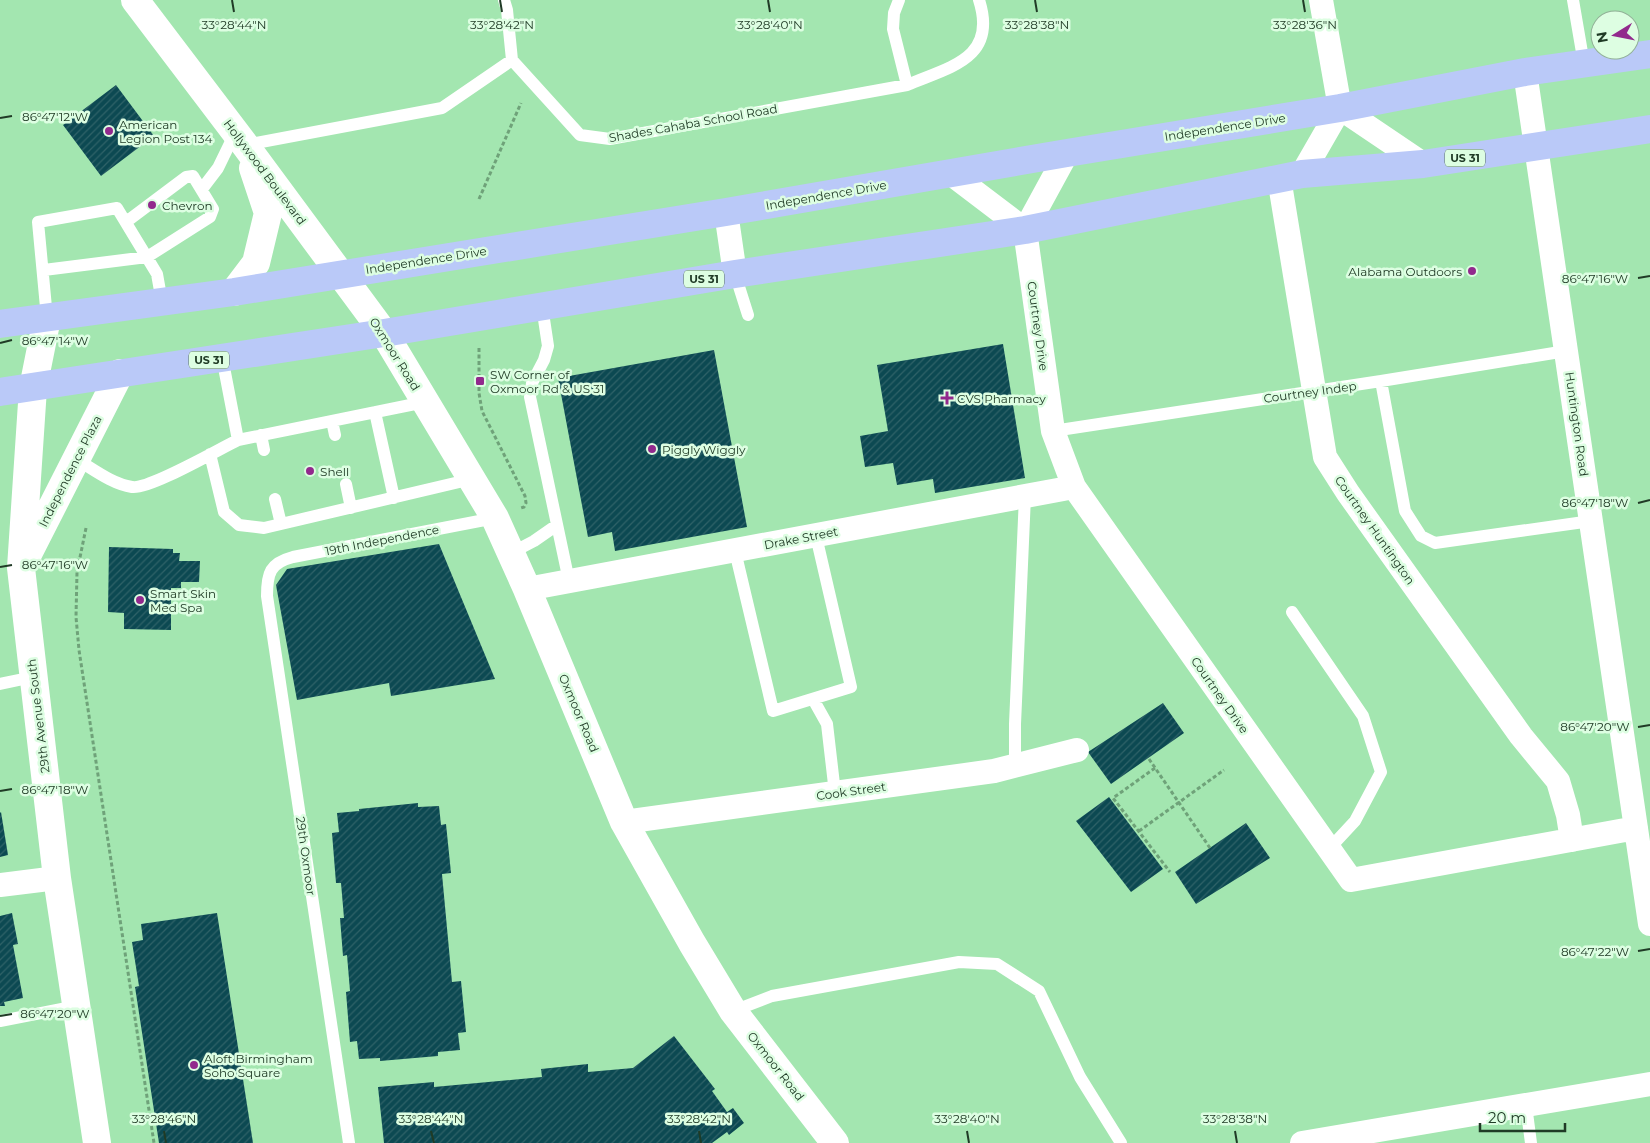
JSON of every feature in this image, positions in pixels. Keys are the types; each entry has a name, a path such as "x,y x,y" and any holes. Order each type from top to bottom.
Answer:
{"main road":[{"name":"Hollywood Boulevard","path":"135,0 340,273"},
{"name":"Independence Drive","path":"0,324 234,292 340,273 726,212 1340,108 1525,72 1650,54"},
{"name":"US 31","path":"0,392 384,333 735,274 1025,230 1290,176 1423,164 1650,129"},
{"path":"234,292 256,263 268,213 240,139"},
{"name":"Oxmoor Road","path":"340,273 384,333 472,479 507,514 511,553 624,822 692,943 733,1011 835,1143"},
{"name":"29th Avenue South","path":"47,318 34,388 21,568 57,878 97,1143"},
{"name":"Independence Plaza","path":"21,568 120,373"}],"street":[{"path":"1321,0 1340,108 1423,164"},
{"name":"Huntington Road","path":"1525,72 1650,924"},
{"path":"1290,176 1340,108"},
{"path":"950,174 1025,230 1067,153"},
{"name":"Courtney Huntington","path":"1290,176 1315,391 1325,457 1348,493 1521,736 1558,782 1568,815 1572,840"},
{"path":"726,212 735,274"},
{"name":"Courtney Drive","path":"1025,230 1054,431 1074,487 1351,880 1636,828"},
{"name":"Drake Street","path":"527,589 1074,487"},
{"name":"Cook Street","path":"624,822 994,771 1077,750"},
{"path":"0,885 57,878"},
{"path":"1302,1143 1650,1084"}],"lane":[{"path":"202,189 240,139 442,108 512,60 507,10 504,0"},
{"path":"899,0 894,13 894,29 907,85"},
{"name":"Shades Cahaba School Road","path":"512,60 580,135 610,139 907,85 963,61 974,52 981,40 984,26 979,0"},
{"path":"1573,0 1584,64"},
{"path":"44,270 147,256 210,217 214,209 193,176 186,177 126,222"},
{"path":"47,318 38,222 117,208 157,274 162,302"},
{"path":"735,274 748,315"},
{"path":"542,306 548,346 544,360 532,383 530,397 569,581"},
{"name":"Courtney Indep","path":"1054,431 1566,351"},
{"path":"222,358 238,440"},
{"path":"1381,381 1405,511 1421,536 1435,543 1591,521"},
{"path":"76,459 118,484 134,488 155,482 238,440 425,402"},
{"path":"375,412 394,498"},
{"path":"332,421 335,435"},
{"path":"261,435 264,450"},
{"path":"210,454 224,512 239,525 264,528 472,479"},
{"path":"346,484 350,508"},
{"path":"1015,766 1024,496"},
{"path":"275,499 281,524"},
{"name":"19th Independence","path":"272,568 281,560 293,557 507,514"},
{"path":"511,553 534,541 556,526"},
{"path":"735,551 773,711 851,687 816,536"},
{"name":"29th Oxmoor","path":"272,568 267,581 267,596 349,1143"},
{"path":"1292,612 1363,716 1381,772 1355,821 1329,849"},
{"path":"0,684 33,677"},
{"path":"813,699 827,724 835,793"},
{"path":"733,1011 772,996 959,962 997,964 1039,991 1080,1076 1121,1143"},
{"path":"0,1020 76,1006"},
{"path":"1526,1105 1532,1143"}],"path":[{"path":"479,199 521,103"},
{"path":"479,348 479,393 482,411 525,496 526,503 524,506 507,514"},
{"path":"86,528 76,572 76,617 79,650 154,1143"},
{"path":"1149,759 1210,848"},
{"path":"1155,768 1113,798 1170,872"},
{"path":"1138,831 1224,770"}],"building":[{"name":"American Legion Post 134","path":"116,85 154,136 101,176 63,125"},
{"name":"CVS Pharmacy","path":"1003,344 1025,478 935,493 933,479 897,485 893,463 865,467 860,436 888,431 877,365"},
{"name":"Piggly Wiggly","path":"714,350 747,527 615,551 612,532 588,537 558,378"},
{"path":"439,544 495,679 391,696 389,683 297,700 276,585 287,569"},
{"name":"Smart Skin Med Spa","path":"109,547 173,549 173,553 180,553 179,561 200,561 199,582 181,582 181,588 171,588 171,630 124,629 124,613 108,612"},
{"path":"1163,703 1184,733 1111,784 1088,752"},
{"path":"1109,797 1163,869 1131,892 1076,821"},
{"path":"418,803 418,807 439,806 441,825 446,824 451,873 442,874 452,982 461,981 466,1032 458,1033 460,1050 438,1052 438,1056 380,1061 380,1058 359,1059 357,1041 350,1042 346,992 350,991 347,955 343,956 340,918 344,918 341,883 336,883 332,833 339,832 337,813"},
{"path":"0,813 8,855 0,857"},
{"path":"1246,823 1270,858 1196,904 1175,872"},
{"path":"12,913 18,944 13,945 23,998 4,1002 5,1006 0,1006 0,916"},
{"name":"Aloft Birmingham Soho Square","path":"217,913 253,1143 159,1143 135,987 139,986 132,942 143,940 141,924"},
{"path":"674,1036 715,1089 712,1091 727,1112 733,1108 744,1123 729,1135 727,1132 712,1143 384,1143 378,1087 434,1082 434,1087 542,1077 541,1069 588,1064 588,1072 633,1068"}],"place":[{"name":"American Legion Post 134","path":"109,131"},
{"name":"Chevron","path":"152,205"},
{"name":"Alabama Outdoors","path":"1472,271"},
{"name":"SW Corner of Oxmoor Rd & US 31","path":"480,381"},
{"name":"CVS Pharmacy","path":"947,398"},
{"name":"Piggly Wiggly","path":"652,449"},
{"name":"Shell","path":"310,471"},
{"name":"Smart Skin Med Spa","path":"140,600"},
{"name":"Aloft Birmingham Soho Square","path":"194,1065"}]}
